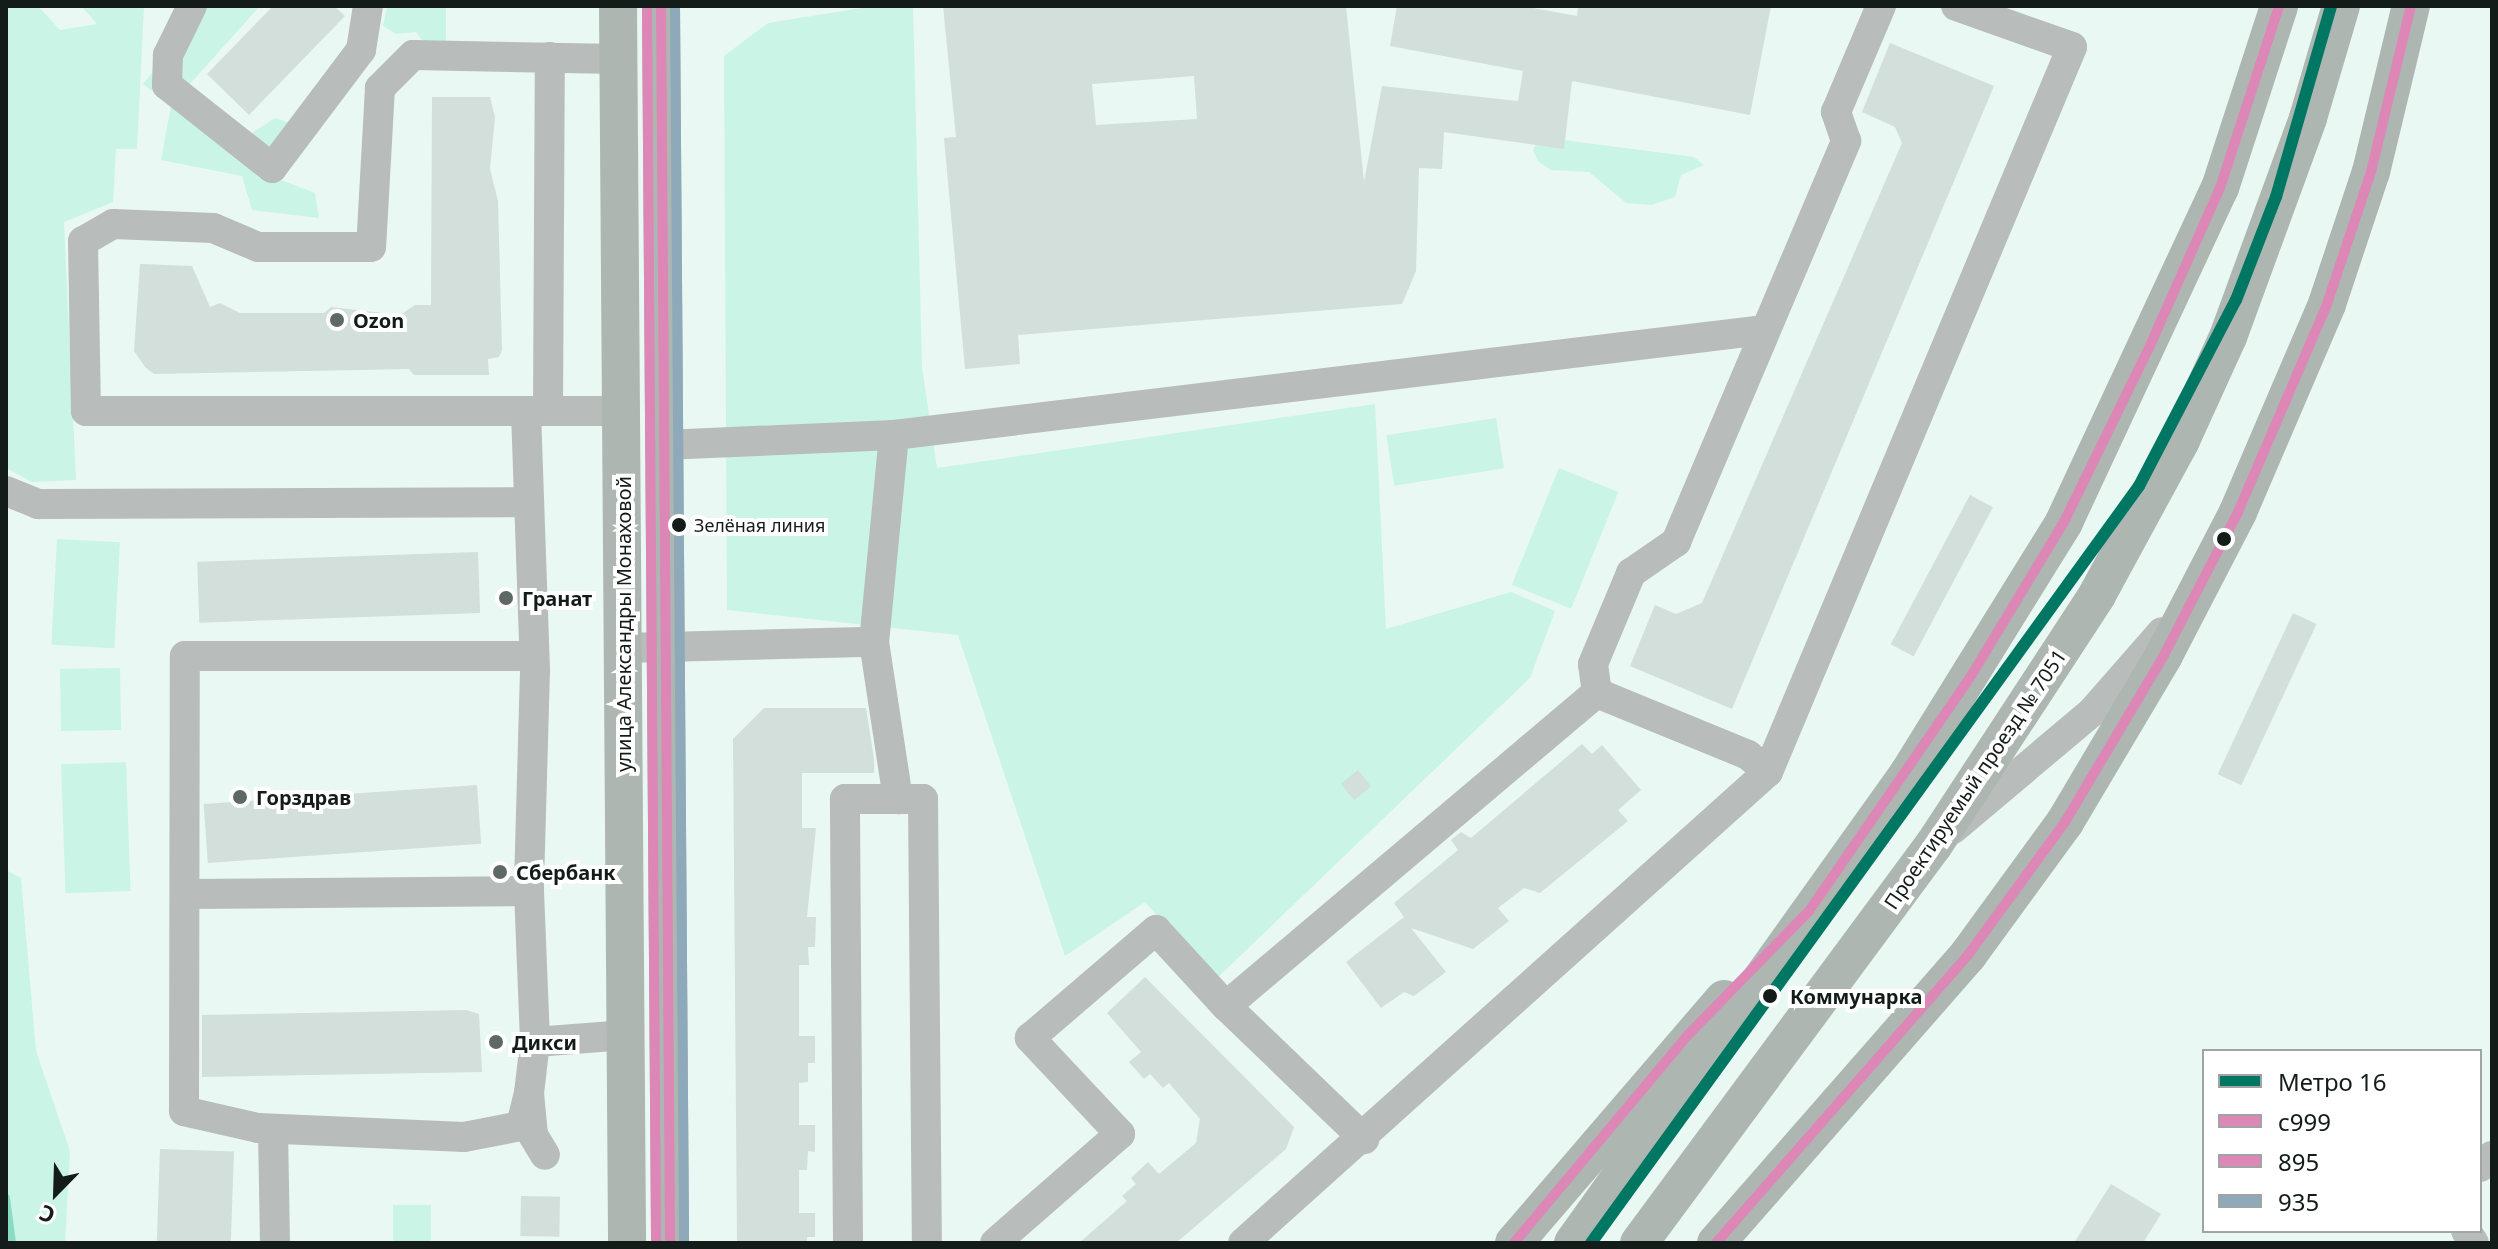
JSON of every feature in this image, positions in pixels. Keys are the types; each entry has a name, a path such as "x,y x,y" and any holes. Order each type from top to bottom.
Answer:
{"main road":[{"name":"улица Александры Монаховой","path":"618,6 627,1243"},
{"name":"улица Александры Монаховой","path":"661,6 670,1243"},
{"path":"1573,1243 1908,774 2071,508 2220,188 2279,6"},
{"name":"Проектируемый проезд № 7051","path":"1639,1243 1933,846 2042,684 2181,440 2267,234 2341,6"},
{"path":"1716,1243 1907,1027 2019,886 2118,735 2207,575 2327,304 2371,172 2411,6"},
{"path":"1514,1243 1687,1036 1809,911"}],"street":[{"path":"192,6 168,55 167,85 272,168 361,50 368,6"},
{"path":"1597,693 1593,664 1631,573 1676,542 1763,330 1846,141 1836,112 1881,6"},
{"path":"1243,1243 1364,1139 1768,772 2072,47 1956,6"},
{"path":"618,59 413,55 380,88 371,247 258,247 213,228 113,224 83,241 86,411 621,411"},
{"path":"532,656 185,656 184,1111 273,1129 464,1137 509,1133 526,1118 535,1042 529,891 532,656 528,502 537,412 550,57"},
{"path":"664,445 894,435 1763,330"},
{"path":"894,435 874,642 898,799"},
{"path":"6,491 38,504 528,502"},
{"path":"1933,846 2092,712 2207,575"},
{"path":"623,648 874,642"},
{"path":"1597,693 1748,755 1768,772"},
{"path":"1226,1006 1597,693"},
{"path":"848,1243 845,799 923,799 927,1243"},
{"path":"185,894 529,891"},
{"path":"995,1243 1120,1134 1030,1038 1156,930 1226,1006 1364,1139"},
{"path":"535,1042 626,1035"},
{"path":"529,1093 533,1135 545,1155"},
{"path":"273,1129 275,1243"}],"green space":[{"path":"6,6 38,6 60,30 97,24 81,6 144,6 137,149 116,149 113,202 64,222 76,480 32,482 6,468"},
{"path":"206,6 260,6 188,86 239,141 275,118 293,124 273,177 315,193 319,218 252,210 242,176 161,160 171,106 143,84"},
{"path":"387,6 446,6 446,42 424,43 416,32 396,34 383,26"},
{"path":"874,6 913,6 922,367 937,468 1375,404 1386,629 1511,592 1555,611 1530,678 1214,981 1145,902 1065,956 958,635 727,610 724,56 768,23"},
{"path":"1540,137 1694,157 1704,165 1681,175 1675,197 1651,205 1626,203 1589,172 1551,170 1538,161 1533,150"},
{"path":"1496,418 1504,468 1394,486 1386,435"},
{"path":"1559,468 1618,492 1571,609 1512,585"},
{"path":"57,539 120,542 114,648 51,645"},
{"path":"120,668 121,730 61,731 60,669"},
{"path":"126,762 131,891 66,893 61,764"},
{"path":"6,870 21,878 36,1051 70,1151 65,1243 6,1243"},
{"path":"393,1205 431,1205 431,1243 393,1243"}],"building":[{"path":"273,6 334,6 345,16 249,115 207,74"},
{"path":"943,6 1346,6 1364,182 1382,86 1518,101 1523,71 1390,46 1397,6 1522,6 1577,16 1578,6 1771,6 1750,115 1572,81 1564,149 1444,132 1442,169 1419,168 1416,271 1402,304 1018,335 1020,364 965,369 944,138 956,137","holes":["1194,76 1197,119 1096,125 1092,84"]},
{"path":"1890,43 1994,86 1732,709 1630,666 1655,605 1676,614 1702,603 1902,143 1895,127 1862,112"},
{"path":"432,97 490,97 495,117 490,169 498,201 502,350 499,357 488,359 489,375 414,375 409,369 154,374 145,367 134,351 140,264 192,266 210,307 220,303 240,313 324,313 331,307 400,315 415,305 431,305"},
{"path":"1970,495 1993,507 1914,656 1891,644"},
{"path":"478,552 480,613 199,623 197,562"},
{"path":"2293,613 2317,624 2241,785 2218,774"},
{"path":"764,708 866,708 874,759 874,773 802,773 802,828 816,828 807,917 816,917 815,947 808,947 809,965 799,965 799,1036 815,1036 815,1063 808,1063 808,1082 799,1083 799,1125 815,1125 815,1152 808,1151 807,1170 799,1170 799,1213 815,1213 815,1237 807,1237 807,1243 737,1243 733,739"},
{"path":"1582,744 1592,754 1602,745 1641,790 1618,810 1628,821 1540,893 1524,888 1498,908 1509,921 1473,949 1411,928 1446,972 1414,996 1404,992 1381,1008 1346,962 1404,917 1394,903 1458,850 1451,840 1461,832 1471,838"},
{"path":"1358,770 1371,786 1354,800 1341,784"},
{"path":"477,785 481,844 208,863 204,804"},
{"path":"1145,977 1294,1127 1286,1149 1176,1243 1079,1243 1127,1201 1122,1196 1136,1184 1131,1178 1148,1162 1159,1174 1196,1143 1200,1119 1169,1083 1163,1088 1150,1074 1144,1079 1129,1062 1141,1052 1107,1013"},
{"path":"466,1010 479,1014 482,1072 202,1077 202,1015"},
{"path":"160,1149 234,1152 231,1243 157,1243"},
{"path":"2111,1184 2161,1214 2143,1243 2074,1243"},
{"path":"521,1196 560,1197 559,1237 520,1236"}],"waterway":[{"path":"6,1198 12,1243"}],"metro line":[{"name":"16","path":"1591,1243 2139,486 2236,300 2276,197 2331,6"}],"transit line":[{"name":"895","path":"647,6 656,1243"},
{"name":"с999","path":"661,6 670,1243"},
{"name":"935","path":"675,6 684,1243"},
{"name":"с999","path":"1514,1243 1687,1036 1809,911 1971,676 2064,522 2149,348 2220,188 2279,6"},
{"name":"с999","path":"1716,1243 1968,955 2065,822 2164,655 2238,512 2327,304 2371,172 2411,6"}],"place":[{"name":"Ozon","path":"337,320"},
{"name":"Зелёная линия","path":"679,525"},
{"name":"Гранат","path":"506,598"},
{"name":"Горздрав","path":"240,797"},
{"name":"Сбербанк","path":"500,872"},
{"name":"Коммунарка","path":"1770,996"},
{"name":"Дикси","path":"496,1042"}]}
